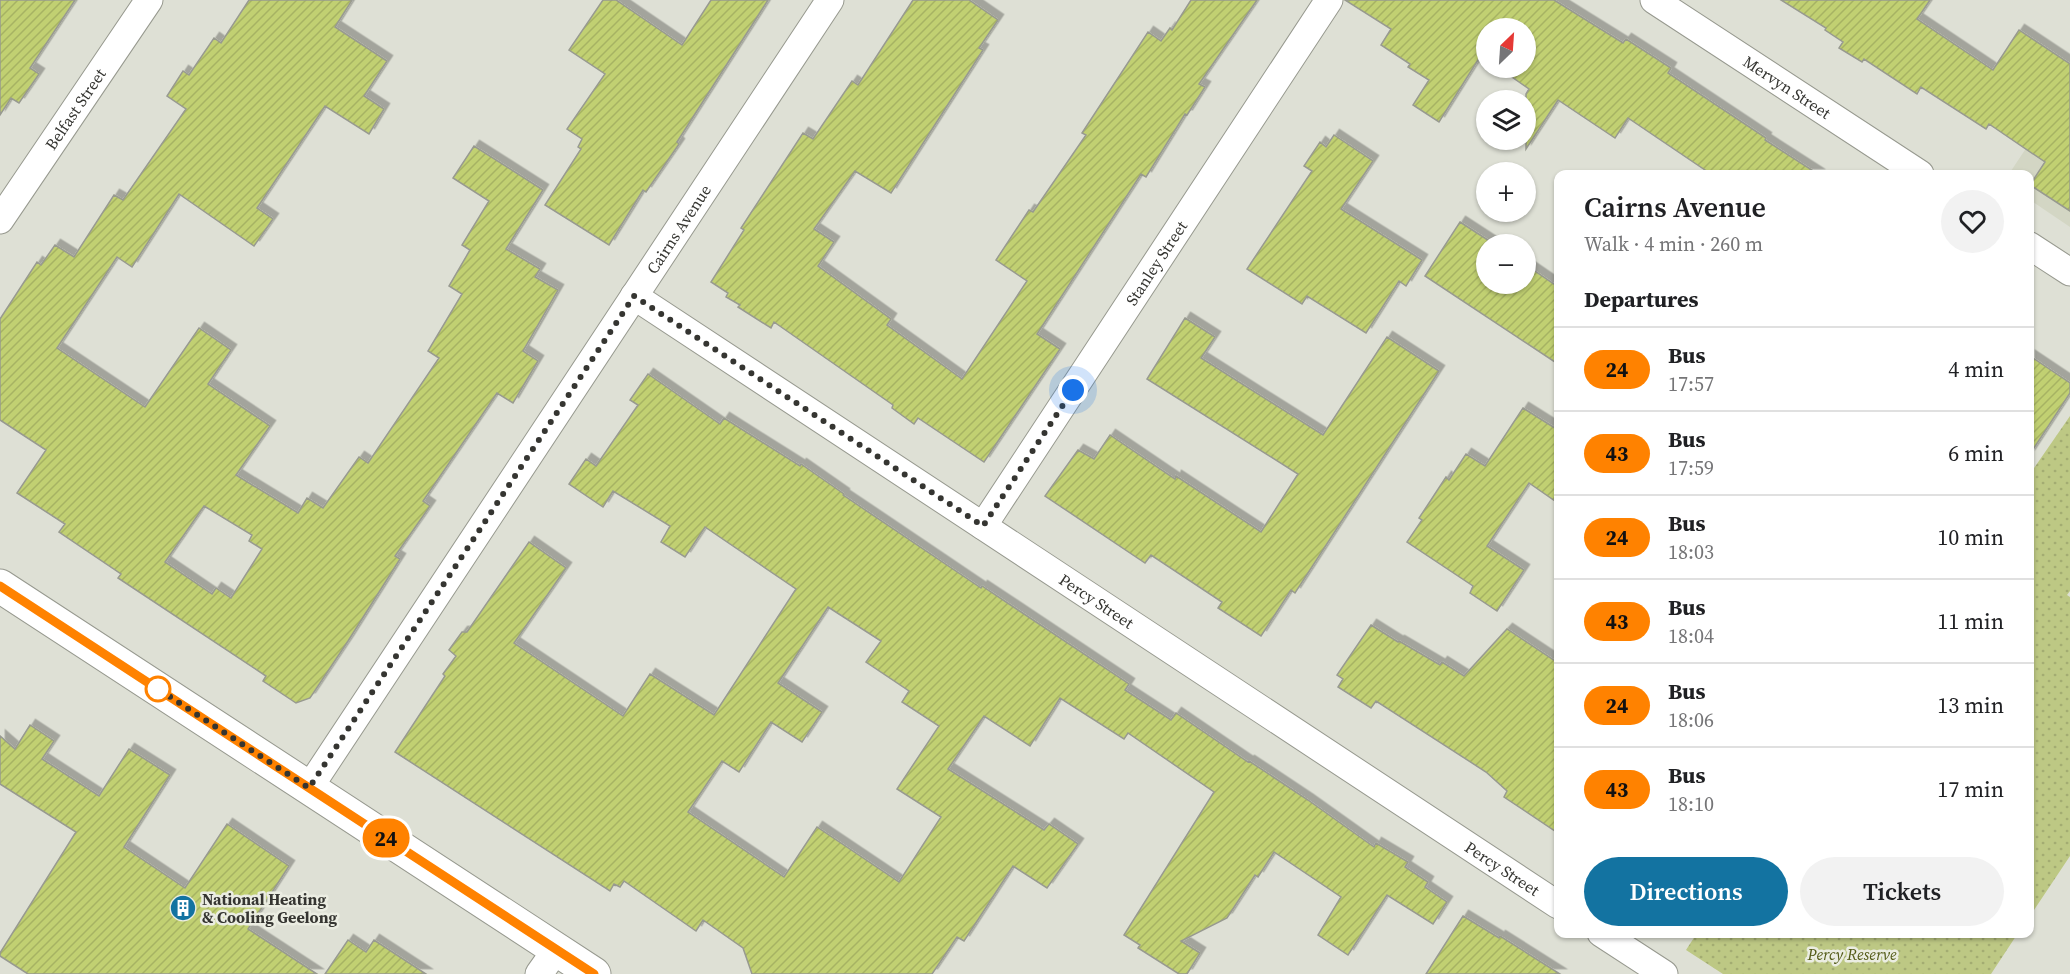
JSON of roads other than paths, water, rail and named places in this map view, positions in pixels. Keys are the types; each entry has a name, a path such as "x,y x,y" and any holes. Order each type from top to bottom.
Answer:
{"main road":[{"path":"0,586 309,788 548,962 594,974"}],"street":[{"name":"Belfast Street","path":"0,220 149,0"},
{"name":"Cairns Avenue","path":"309,788 830,0"},
{"name":"Stanley Street","path":"983,526 1329,0"},
{"name":"Mervyn Street","path":"1654,0 1914,170"},
{"path":"2034,249 2070,272"},
{"name":"Percy Street","path":"634,296 1554,902"},
{"path":"1609,938 1664,974"}],"place":[{"name":"National Heating & Cooling Geelong","path":"183,908"}],"park label":[{"name":"Percy Reserve","path":"1852,954"}]}
